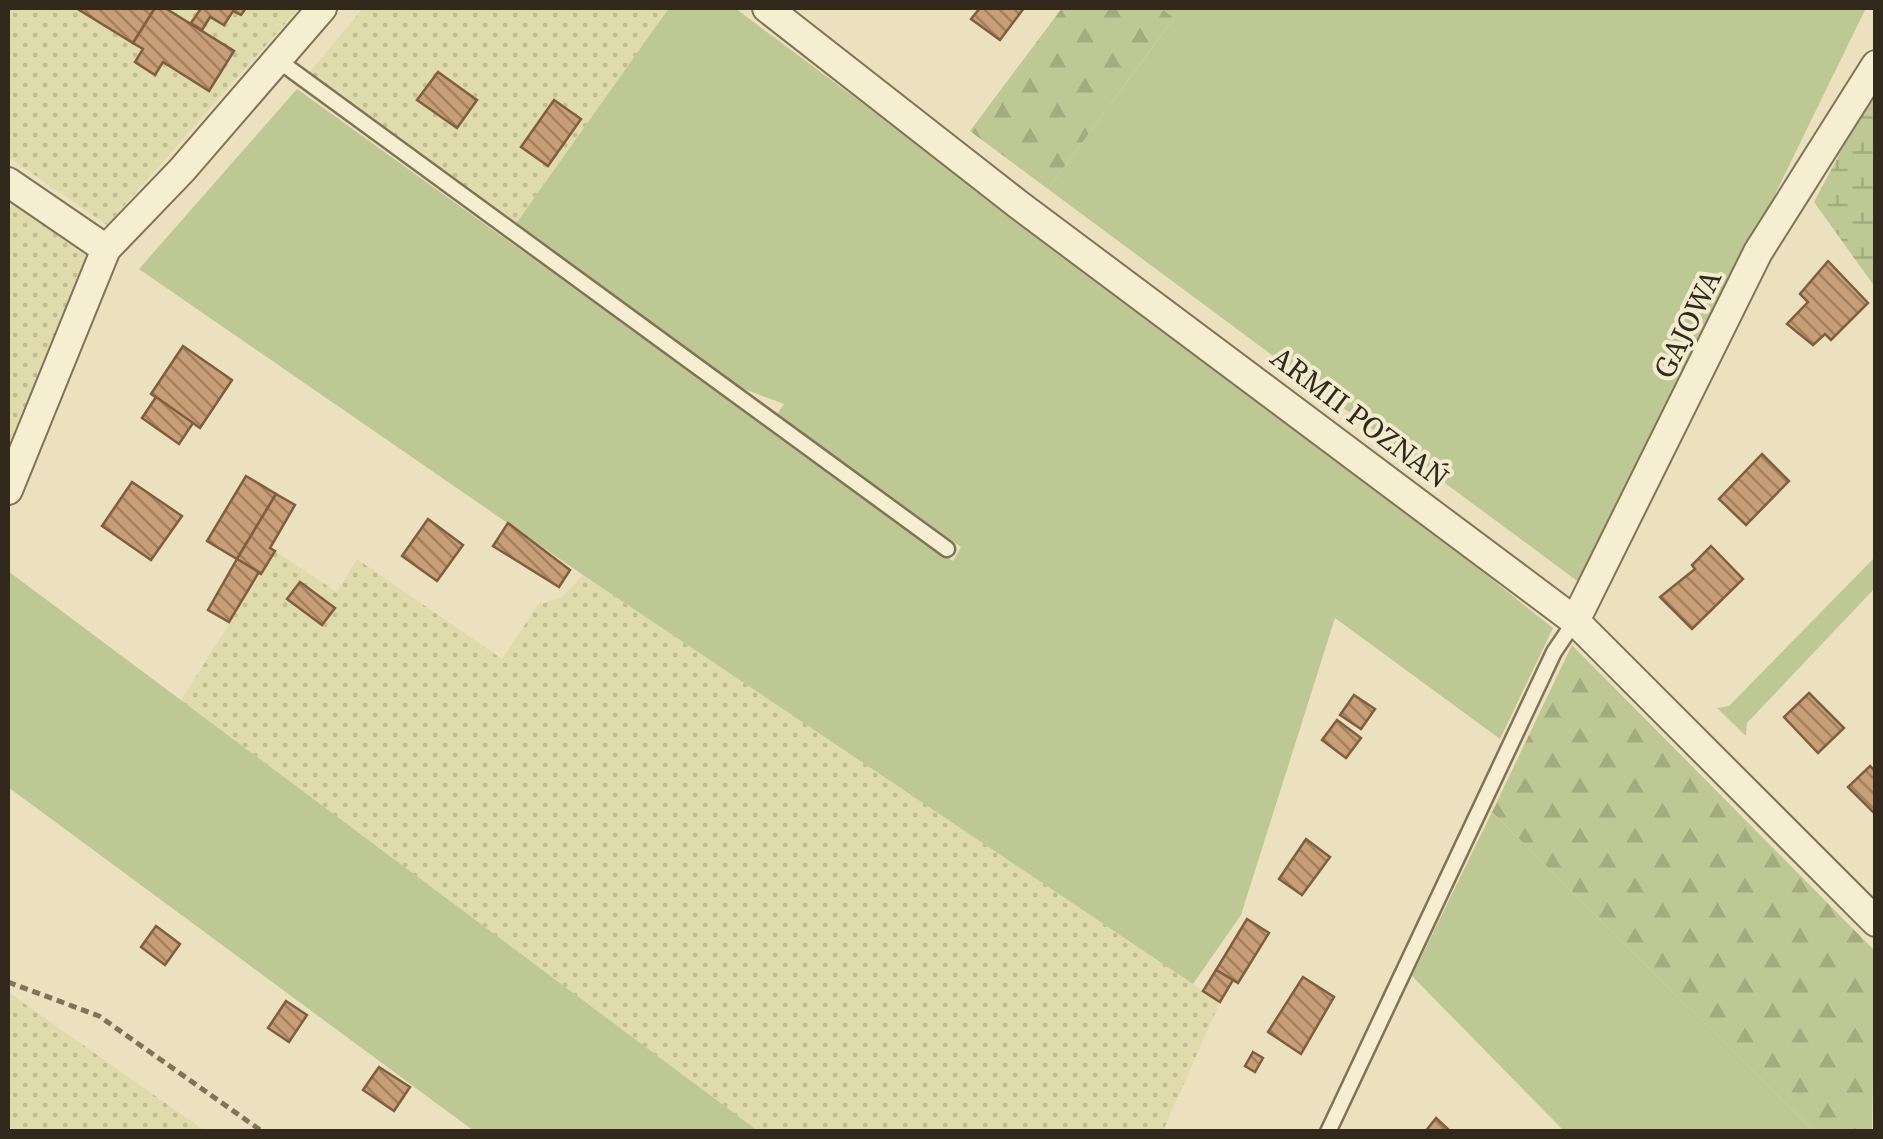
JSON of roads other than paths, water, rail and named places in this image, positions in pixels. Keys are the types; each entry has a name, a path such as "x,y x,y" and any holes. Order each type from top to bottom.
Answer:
{"street":[{"path":"8,490 106,249 322,8"},
{"name":"ARMII POZNAŃ","path":"767,8 1020,205 1575,621 1876,922"},
{"name":"GAJOWA","path":"1575,621 1758,252 1876,65"},
{"path":"8,182 106,249"}],"lane":[{"path":"278,61 947,549"},
{"path":"1328,1132 1554,652 1575,621"}]}
